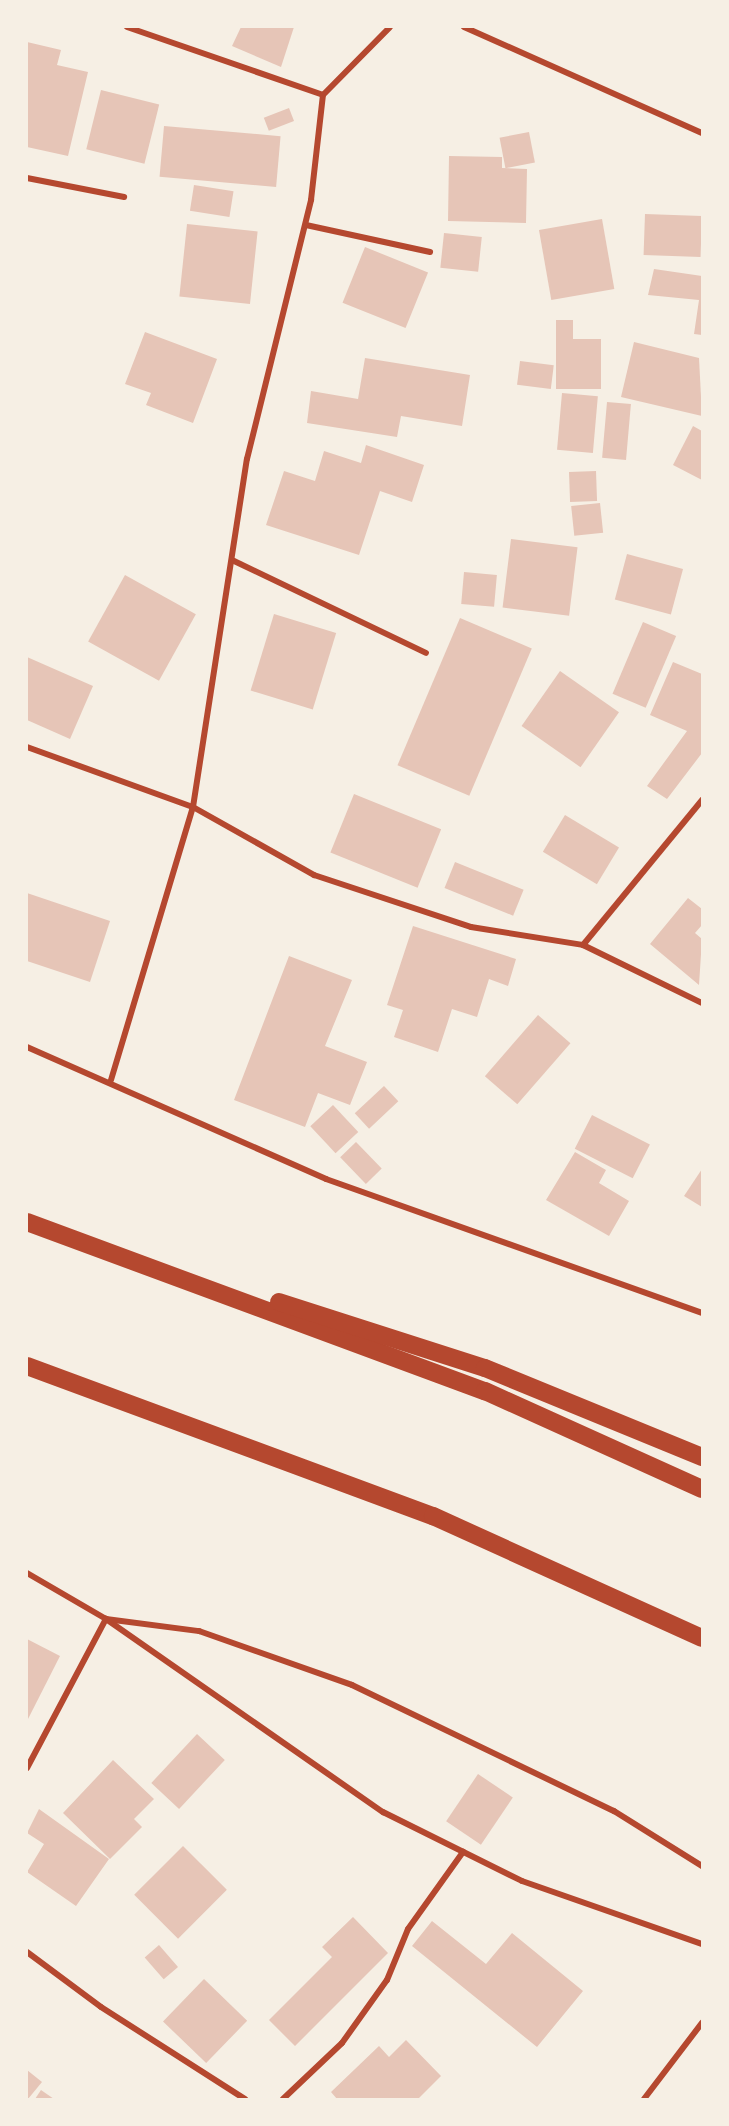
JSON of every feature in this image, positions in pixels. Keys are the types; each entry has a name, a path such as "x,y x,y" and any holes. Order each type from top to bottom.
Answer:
{"highway":[{"path":"27,1222 485,1368 702,1457"},
{"path":"27,1222 485,1391 702,1490"},
{"path":"27,1366 433,1515 702,1638"}],"street":[{"path":"127,27 323,95"},
{"path":"111,1080 193,807 247,459 306,225 323,95 390,27"},
{"path":"464,27 702,134"},
{"path":"27,178 124,196"},
{"path":"306,225 430,252"},
{"path":"232,560 426,652"},
{"path":"27,747 193,807 314,875 471,927 584,945 702,1003"},
{"path":"584,945 702,800"},
{"path":"27,1047 111,1080 326,1179 702,1312"},
{"path":"27,1573 106,1619 383,1812 522,1881 702,1944"},
{"path":"27,1768 106,1619"},
{"path":"106,1619 199,1631 352,1685 614,1811 702,1866"},
{"path":"283,2099 342,2043 387,1980 408,1929 463,1852"},
{"path":"27,1952 101,2007 245,2099"},
{"path":"644,2099 702,2023"}],"building":[{"path":"241,27 294,27 281,67 232,46"},
{"path":"27,42 61,50 57,65 88,72 68,156 27,147"},
{"path":"101,90 159,105 144,164 86,149"},
{"path":"289,108 294,121 269,131 264,118"},
{"path":"164,126 281,136 276,187 160,177"},
{"path":"529,132 535,162 505,168 500,138"},
{"path":"449,156 502,157 502,168 527,169 526,223 448,221"},
{"path":"194,185 234,191 229,217 190,211"},
{"path":"645,214 702,216 701,257 644,255"},
{"path":"602,219 614,289 551,300 539,230"},
{"path":"187,224 258,231 250,304 179,297"},
{"path":"444,233 482,237 478,272 440,268"},
{"path":"365,247 428,272 406,328 343,303"},
{"path":"654,269 702,276 702,335 694,334 699,300 648,295"},
{"path":"556,320 573,320 573,339 601,339 601,389 556,389"},
{"path":"145,332 217,359 193,423 146,405 151,393 125,384"},
{"path":"634,342 699,358 702,416 621,397"},
{"path":"365,358 470,375 462,426 401,416 397,437 307,423 311,391 358,399"},
{"path":"520,361 554,365 551,389 517,385"},
{"path":"562,393 598,396 593,453 557,450"},
{"path":"607,402 631,404 626,460 602,458"},
{"path":"693,426 702,431 702,480 673,465"},
{"path":"366,445 424,465 412,502 380,491 359,555 266,525 284,471 315,481 324,451 361,463"},
{"path":"596,471 597,501 570,502 569,472"},
{"path":"600,503 603,533 574,536 571,506"},
{"path":"511,539 578,547 569,616 503,607"},
{"path":"627,554 683,569 671,614 615,599"},
{"path":"464,572 497,575 494,607 461,604"},
{"path":"125,575 196,614 159,681 88,641"},
{"path":"274,614 336,633 313,710 251,691"},
{"path":"460,618 532,648 469,796 397,765"},
{"path":"643,622 676,636 646,708 613,694"},
{"path":"27,657 93,686 70,739 27,720"},
{"path":"673,662 702,674 702,753 667,799 647,786 687,731 650,715"},
{"path":"560,671 619,712 581,767 522,726"},
{"path":"354,794 441,829 418,888 330,852"},
{"path":"565,815 619,847 597,884 543,852"},
{"path":"455,862 524,890 513,916 445,888"},
{"path":"27,893 110,921 90,982 27,961"},
{"path":"688,898 702,909 702,925 695,933 702,939 699,985 650,944"},
{"path":"413,926 516,959 508,986 489,979 477,1017 452,1009 438,1052 394,1037 403,1010 387,1005"},
{"path":"289,956 352,980 325,1046 367,1062 350,1105 318,1093 305,1127 234,1100"},
{"path":"538,1015 570,1043 517,1104 485,1076"},
{"path":"384,1086 398,1101 369,1129 355,1113"},
{"path":"333,1105 358,1132 336,1153 310,1126"},
{"path":"592,1115 650,1145 633,1178 575,1149"},
{"path":"356,1142 382,1169 366,1184 340,1157"},
{"path":"575,1152 606,1170 599,1183 629,1201 609,1236 546,1200"},
{"path":"702,1169 702,1207 684,1196"},
{"path":"27,1639 60,1656 27,1721"},
{"path":"197,1734 225,1760 179,1809 151,1783"},
{"path":"113,1760 154,1799 134,1819 142,1827 110,1859 63,1813"},
{"path":"478,1774 513,1797 481,1845 446,1821"},
{"path":"39,1809 109,1859 76,1906 27,1872 44,1844 27,1833"},
{"path":"183,1846 227,1890 178,1939 134,1895"},
{"path":"353,1917 388,1953 295,2046 269,2020 332,1957 322,1947"},
{"path":"432,1921 486,1964 512,1933 583,1991 537,2047 412,1946"},
{"path":"159,1945 178,1967 164,1979 145,1957"},
{"path":"204,1979 247,2021 206,2063 163,2021"},
{"path":"406,2040 441,2076 418,2099 337,2099 331,2092 379,2046 389,2057"},
{"path":"27,2070 42,2082 28,2099 27,2099"},
{"path":"41,2090 54,2099 35,2099"}]}
